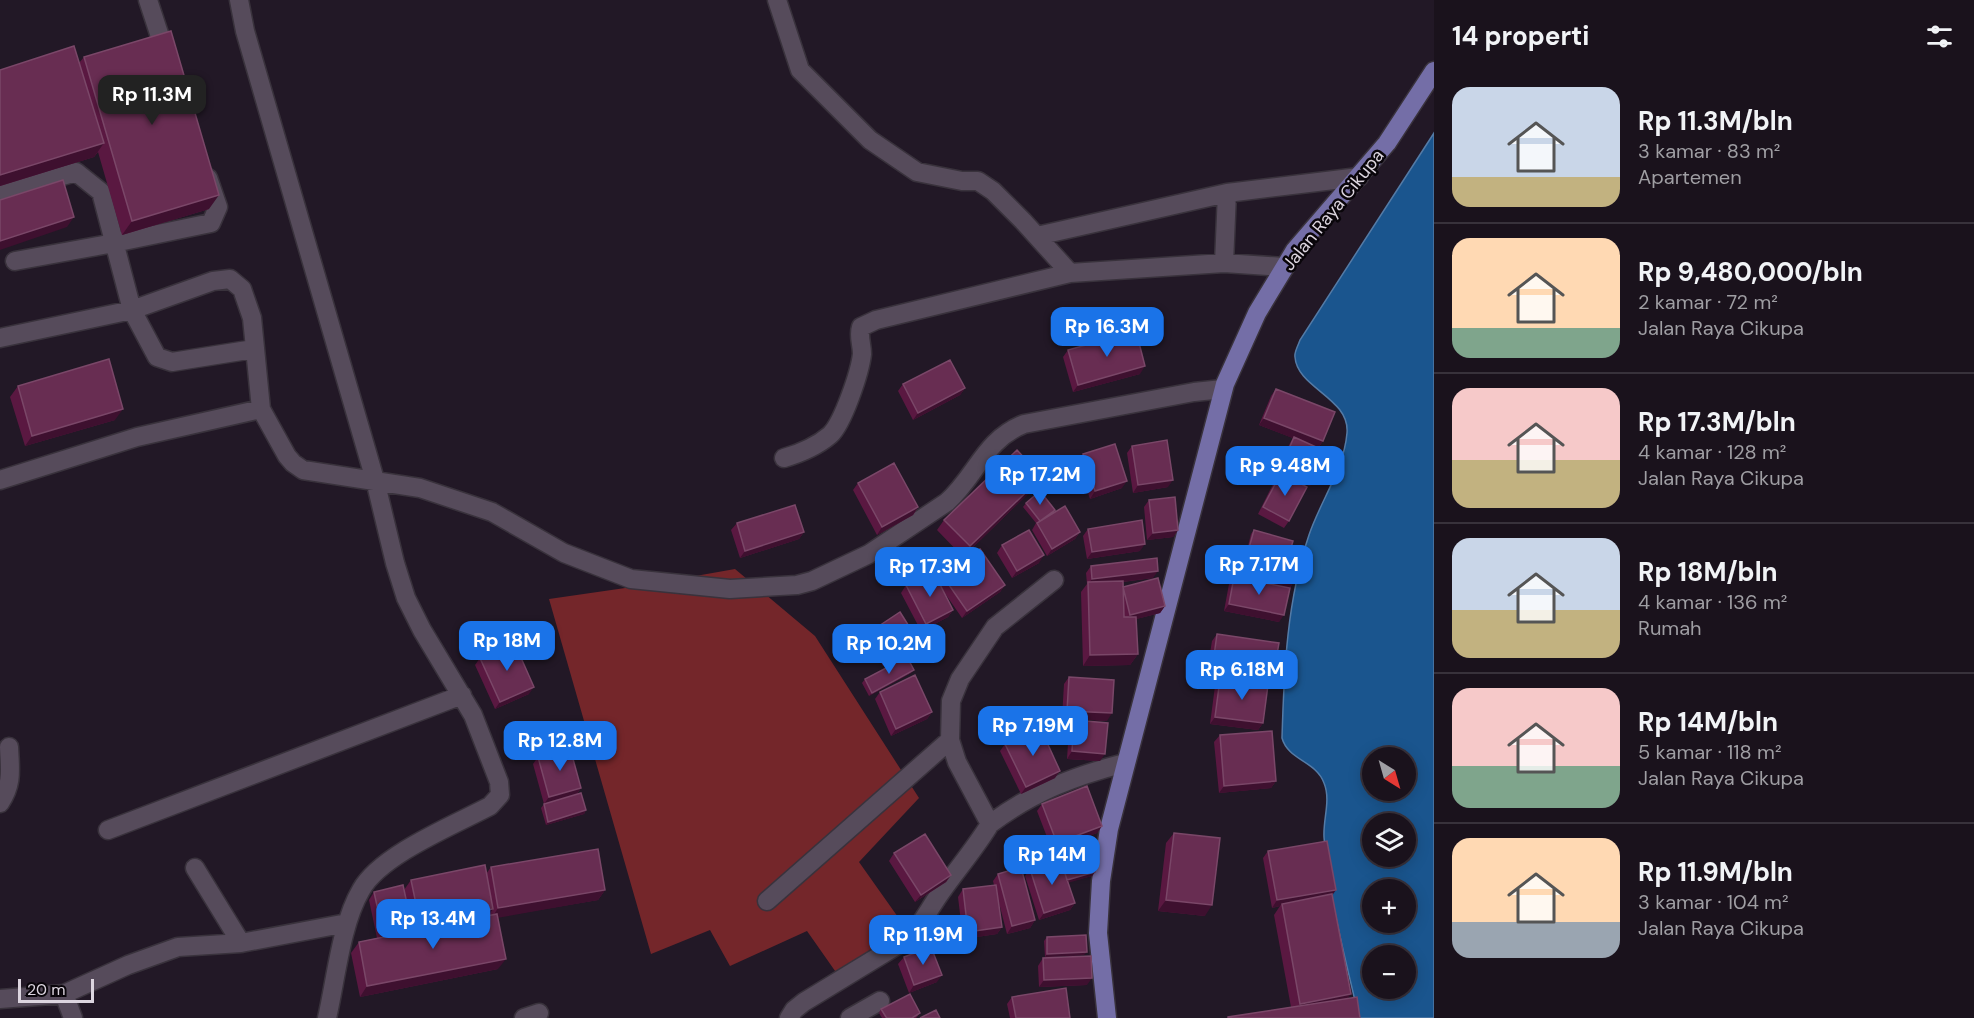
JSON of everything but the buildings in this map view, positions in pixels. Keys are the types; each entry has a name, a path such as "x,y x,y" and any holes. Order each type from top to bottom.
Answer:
{"main road":[{"name":"Jalan Raya Cikupa","path":"1107,1018 1098,933 1101,881 1109,830 1223,389 1257,313 1295,250 1387,143 1434,71"}],"street":[{"path":"148,0 172,73"},
{"path":"239,0 245,31 375,480 406,598 422,630 473,715 499,782 500,795 490,806 389,859 362,888 347,923 327,1018"},
{"path":"777,0 800,70 870,140 917,172 962,181 978,181 993,191 1070,273"},
{"path":"15,261 211,223 218,207 203,162"},
{"path":"0,194 76,172 101,192 132,310 157,357 172,362 254,349"},
{"path":"1037,236 1227,193 1359,177"},
{"path":"1224,263 1227,193"},
{"path":"784,459 810,449 831,434 843,414 855,384 862,354 859,332 861,327 876,320 1070,273 1224,263 1285,267"},
{"path":"0,338 132,310 213,281 230,279 242,290 252,318 261,409 287,456 303,470 420,488 492,512 564,553 631,579 730,589 797,585 812,581 869,554 936,510 957,493 995,441 1011,429 1024,424 1092,411 1194,392 1223,389"},
{"path":"0,480 137,437 261,409"},
{"path":"990,824 957,762 950,740 951,701 960,679 995,627 1054,580"},
{"path":"108,830 462,695"},
{"path":"767,901 950,740"},
{"path":"0,803 11,779 9,747"},
{"path":"789,1018 794,1010 804,1002 909,938 974,850 990,824 1017,804 1046,790 1090,772 1125,763"},
{"path":"195,868 241,943"},
{"path":"0,999 64,994 128,965 178,947 241,943 347,923"},
{"path":"64,994 73,1018"},
{"path":"850,1018 880,1001"}],"shaded area":[{"path":"735,569 815,636 919,798 859,862 905,927 840,978 807,931 730,966 710,930 651,954 549,599"}],"water":[{"path":"1434,133 1434,1018 1359,1018 1329,882 1324,837 1326,789 1315,770 1290,751 1282,738 1288,635 1296,584 1309,535 1337,472 1347,433 1346,421 1340,411 1304,377 1298,368 1296,351 1300,340"}]}
